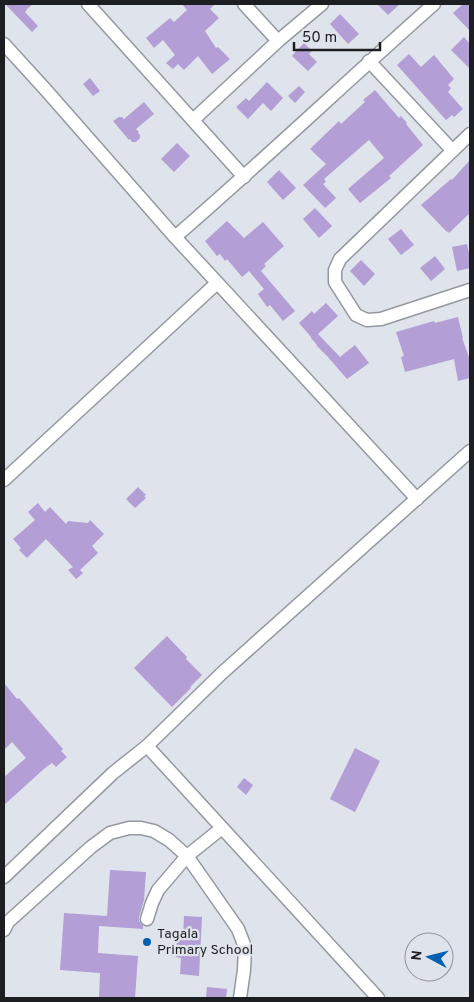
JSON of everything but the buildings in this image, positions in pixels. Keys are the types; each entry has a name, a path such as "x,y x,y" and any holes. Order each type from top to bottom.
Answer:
{"street":[{"path":"88,4 244,176"},
{"path":"244,4 278,41"},
{"path":"193,120 278,41 322,4"},
{"path":"175,237 434,4"},
{"path":"4,44 175,237 417,499"},
{"path":"369,61 452,150"},
{"path":"470,134 340,259 335,270 335,282 356,315 367,320 380,319 470,290"},
{"path":"4,480 217,283"},
{"path":"4,877 113,773 147,746 222,673 470,451"},
{"path":"147,746 378,998"},
{"path":"4,930 8,922 84,853 110,834 129,828 154,831 169,840 187,856 238,929 244,947 240,998"},
{"path":"147,919 158,890 187,856 222,828"}],"place":[{"name":"Tagala Primary School","path":"147,942"}]}
